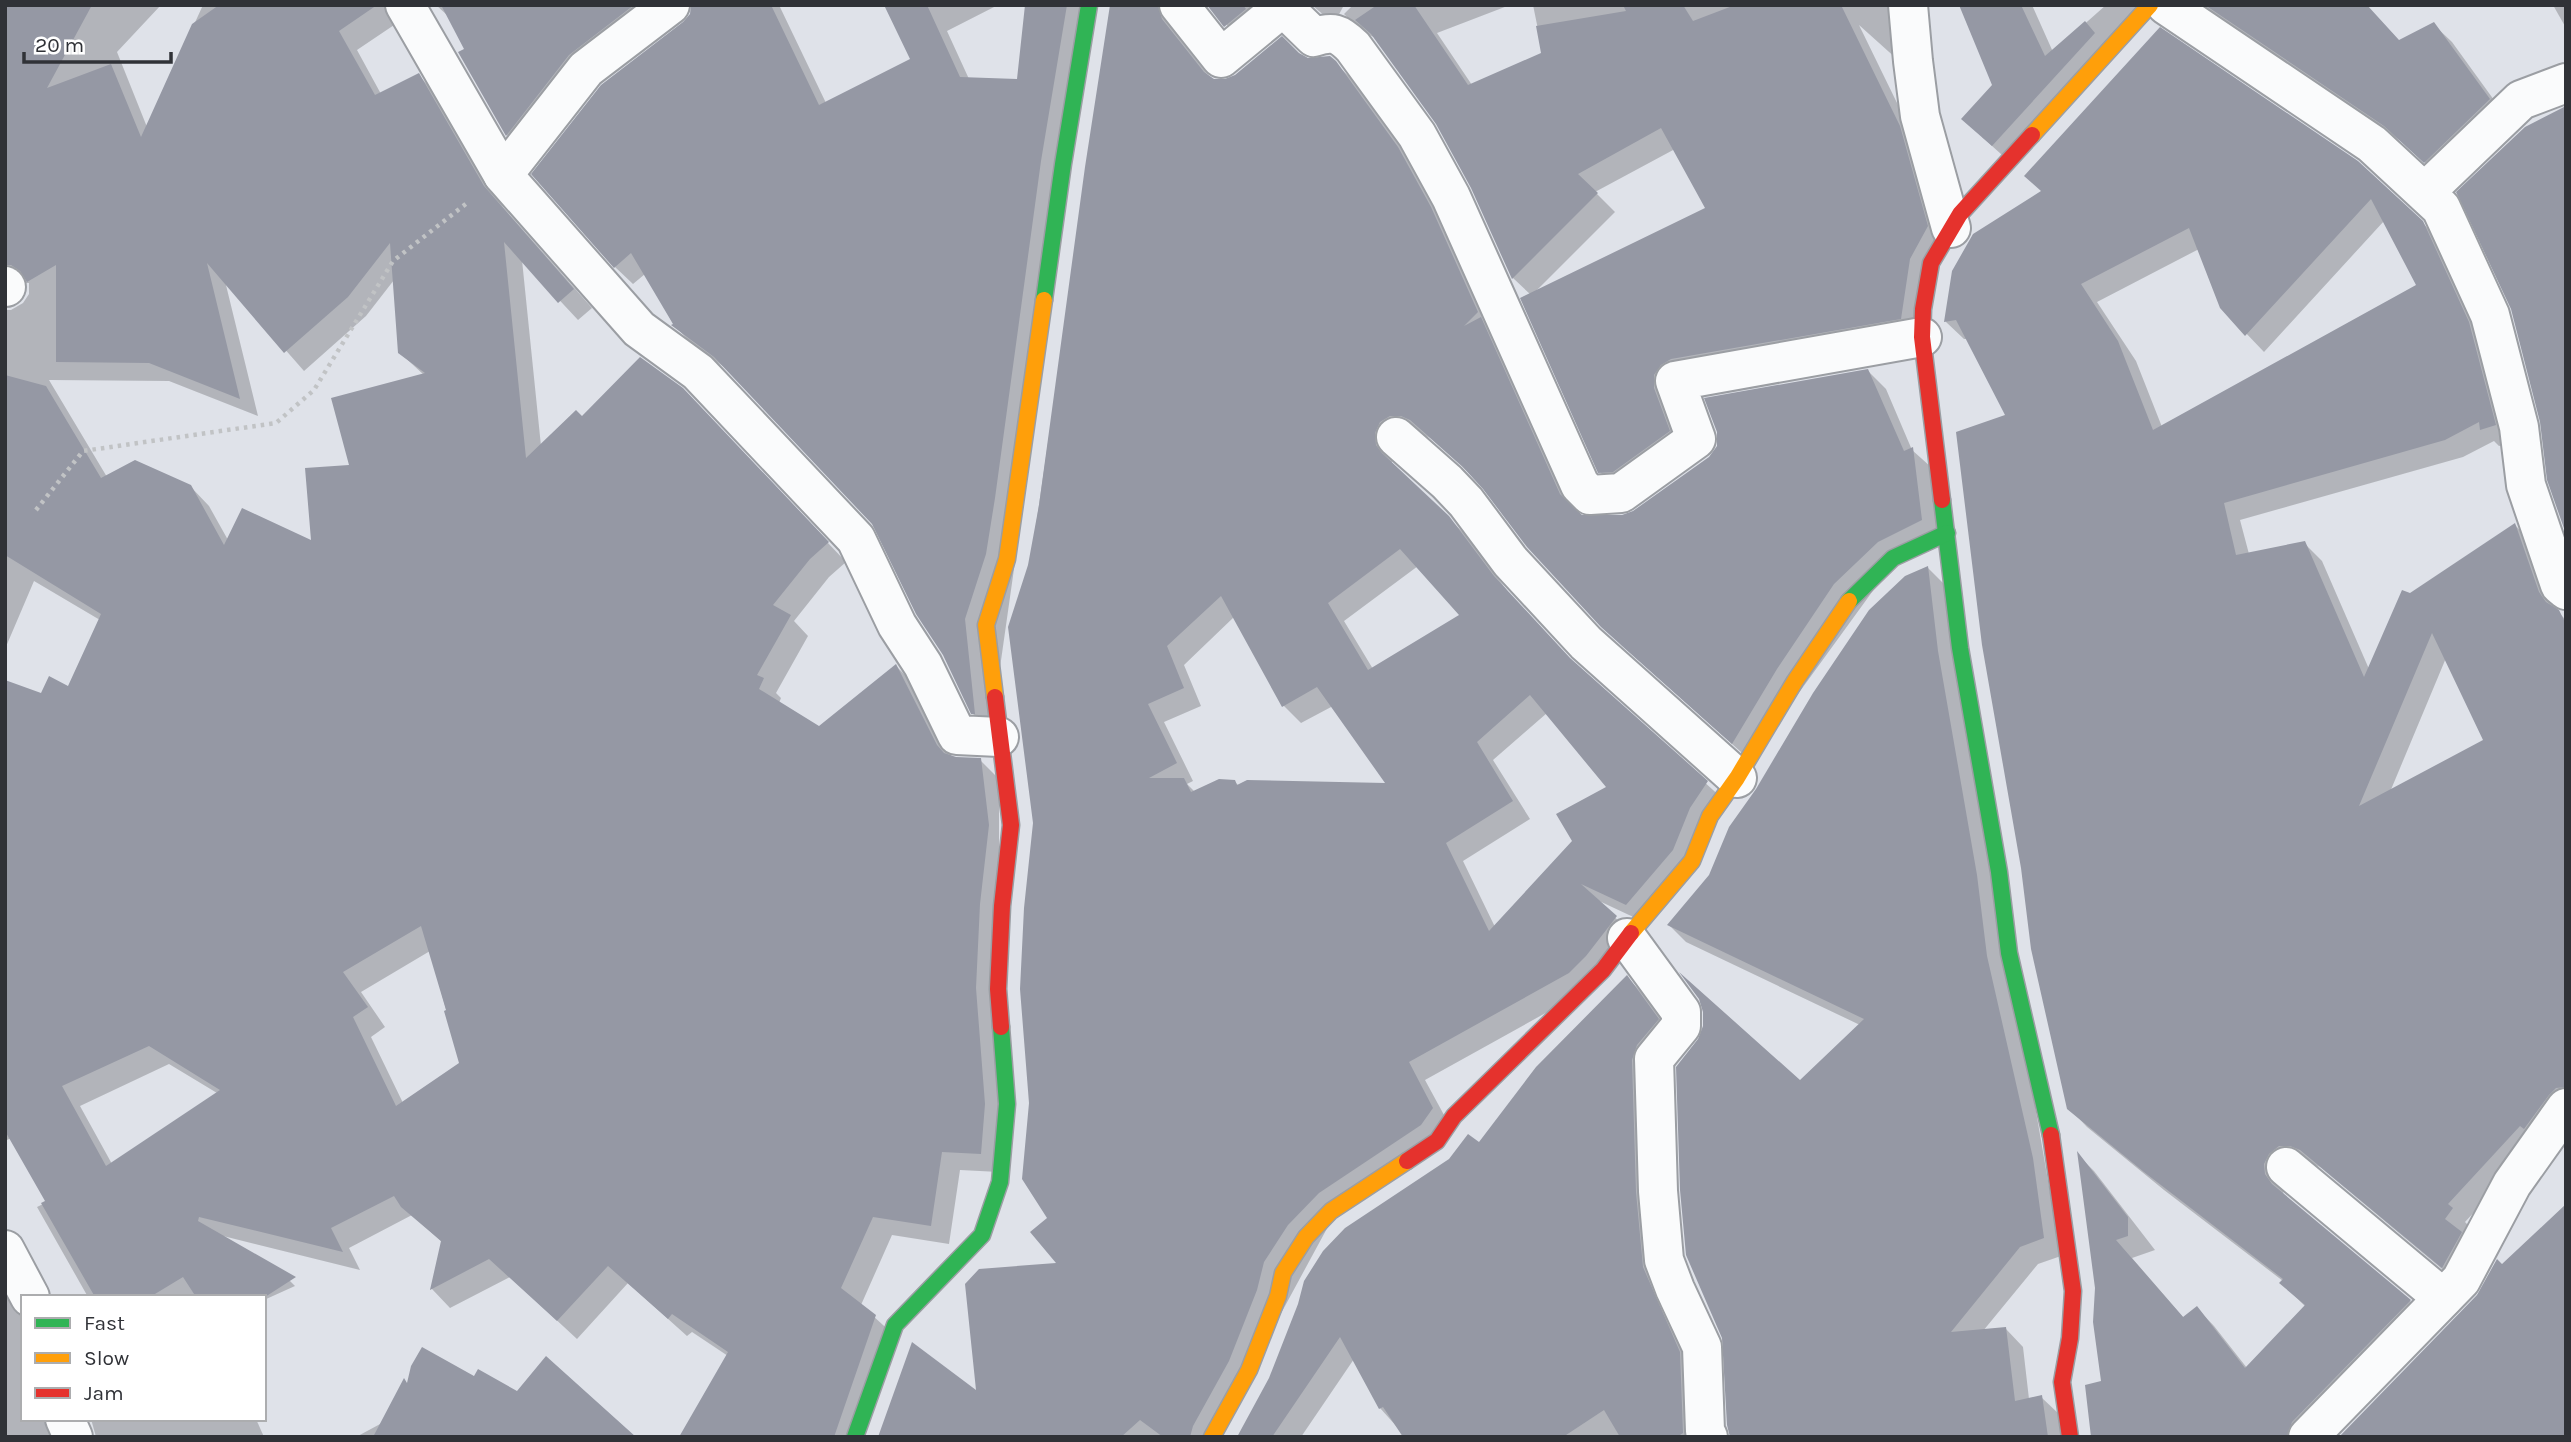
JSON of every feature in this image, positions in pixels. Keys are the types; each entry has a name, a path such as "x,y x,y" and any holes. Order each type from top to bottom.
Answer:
{"street":[{"path":"405,5 503,175 639,328 698,372 856,539 897,625 923,665 957,735 999,737"},
{"path":"503,175 586,69 670,5"},
{"path":"855,1437 895,1325 982,1235 1000,1182 1006,1104 998,989 1002,906 1011,825 986,625 1007,559 1017,500 1063,163 1089,5"},
{"path":"1179,5 1221,58 1283,7 1314,37 1331,32 1342,35 1353,47 1417,135 1451,197 1580,485 1590,495 1621,493 1696,439 1675,381 1922,337"},
{"path":"1909,5 1920,116 1951,228"},
{"path":"2070,1437 2062,1382 2070,1338 2073,1291 2055,1154 2009,953 1999,872 1960,648 1922,337 1923,309 1931,263 1960,214 2146,8 2372,144 2441,208 2490,315 2519,427 2526,485 2560,585 2566,590"},
{"path":"2425,192 2521,100 2566,83"},
{"path":"1396,437 1466,502 1510,561 1586,643 1737,778"},
{"path":"1212,1437 1249,1370 1278,1296 1283,1273 1306,1237 1331,1211 1437,1141 1454,1116 1603,970 1692,861 1710,816 1852,596 1892,558 1947,533"},
{"path":"1627,938 1681,1012 1681,1026 1654,1059 1658,1191 1664,1260 1702,1347 1705,1432 1708,1437"},
{"path":"2308,1437 2461,1280 2512,1184 2566,1108"},
{"path":"2286,1167 2443,1298"},
{"path":"5,1250 29,1295"},
{"path":"66,1421 73,1437"}],"path":[{"path":"36,510 83,450 276,423 314,390 393,261 503,175"}],"building":[{"path":"5,5 92,5 47,88 111,64 141,137 192,24 219,5 377,5 339,31 375,95 419,73 484,186 574,289 558,303 504,242 526,458 576,410 582,416 640,357 683,388 829,542 810,559 773,605 791,615 757,675 764,678 759,689 819,726 896,664 937,745 944,753 956,757 981,758 989,825 980,904 976,988 985,1104 981,1154 942,1152 931,1226 873,1217 841,1288 876,1315 834,1437 679,1437 728,1352 672,1314 668,1319 608,1266 557,1321 489,1259 430,1290 441,1241 401,1207 394,1196 331,1228 343,1252 199,1217 198,1221 296,1277 266,1296 195,1295 183,1277 153,1295 94,1295 41,1203 45,1201 5,1131 5,680 41,693 49,676 68,686 101,614 5,555 5,375 46,386 101,478 135,460 191,485 224,545 242,508 311,540 305,468 349,465 331,398 425,373 398,353 390,243 348,297 284,353 207,263 240,399 149,363 56,362 56,265 27,282 20,271 11,265 5,265","holes":["421,926 446,1010 444,1011 459,1063 396,1106 353,1017 368,1007 343,972","149,1046 220,1090 106,1166 62,1086"]},
{"path":"441,5 634,5 569,55 506,136 458,52 464,49"},
{"path":"691,5 771,5 819,105 910,59 884,5 927,5 960,77 1017,79 1025,5 1067,5 1041,161 986,554 965,619 975,714 971,714 943,655 916,614 872,524 714,357 671,325 673,324 631,253 614,268 531,174 601,85 683,22 690,14"},
{"path":"1110,5 1158,5 1162,19 1204,72 1214,79 1235,75 1282,36 1308,58 1330,56 1398,147 1431,207 1478,312 1464,326 1481,317 1560,494 1582,515 1622,515 1633,511 1709,457 1717,446 1717,432 1704,398 1868,369 1904,451 1913,447 1922,520 1878,542 1834,584 1777,669 1732,744 1601,627 1527,547 1462,466 1410,420 1401,416 1390,416 1380,422 1375,433 1376,445 1449,516 1494,576 1570,658 1708,781 1690,808 1673,850 1626,905 1581,884 1617,916 1569,973 1409,1062 1433,1108 1421,1125 1319,1193 1288,1225 1264,1262 1257,1290 1229,1361 1193,1426 1190,1437 1163,1437 1140,1420 1121,1437 878,1437 912,1342 976,1390 965,1284 979,1269 1056,1263 1030,1232 1047,1218 1022,1179 1029,1103 1020,989 1024,908 1033,823 1008,627 1028,565 1039,505","holes":["1400,549 1459,615 1368,670 1328,603","1221,596 1282,707 1317,687 1385,783 1247,780 1237,785 1235,780 1219,779 1191,792 1184,778 1149,778 1177,763 1148,704 1184,688 1167,646","1530,695 1606,787 1556,814 1572,841 1489,931 1446,843 1513,801 1477,742"]},
{"path":"1207,5 1243,5 1246,9 1224,27"},
{"path":"1377,5 1414,5 1468,85 1541,53 1536,26 1626,11 1623,5 1683,5 1693,21 1735,5 1841,5 1900,126 1928,226 1910,259 1901,319 1671,359 1661,365 1654,375 1654,388 1670,431 1613,472 1598,473 1520,298 1705,208 1661,128 1578,174 1598,193 1512,279 1471,188 1436,124 1371,34 1355,20"},
{"path":"1959,5 2021,5 2045,56 2085,21 2095,33 1992,146 1961,119 1992,85"},
{"path":"2205,5 2367,5 2399,40 2434,22 2490,99 2424,163 2384,126"},
{"path":"2160,27 2358,161 2423,221 2469,322 2496,425 2480,430 2479,422 2445,440 2224,503 2236,555 2305,541 2364,677 2402,590 2410,593 2515,523 2539,592 2546,602 2559,610 2566,624 2566,1087 2556,1088 2524,1129 2520,1126 2448,1204 2453,1208 2445,1219 2462,1232 2442,1268 2300,1150 2279,1146 2269,1154 2264,1164 2265,1174 2272,1184 2411,1300 2292,1422 2287,1437 2091,1437 2085,1385 2101,1381 2093,1322 2095,1288 2077,1151 2128,1217 2128,1236 2116,1240 2183,1317 2197,1306 2245,1368 2305,1305 2279,1283 2283,1279 2067,1109 2031,949 2021,868 1982,645 1956,432 2005,415 1956,320 1944,322 1952,271 1973,234 2041,191 2024,176","holes":["2371,199 2416,285 2153,430 2118,341 2081,284 2189,228 2220,308 2245,336","2432,633 2483,740 2359,806"]},
{"path":"2566,106 2566,534 2547,480 2540,422 2511,309 2456,192 2525,127"},
{"path":"1928,566 1938,651 1977,875 1987,956 2033,1158 2044,1238 2020,1247 1951,1332 2006,1327 2015,1401 2042,1395 2048,1437 1730,1437 1722,1338 1686,1255 1680,1190 1676,1067 1698,1039 1703,1026 1703,1012 1699,999 1679,972 1800,1080 1864,1019 1667,925 1709,875 1729,827 1869,610 1905,576"},
{"path":"1627,975 1659,1019 1637,1045 1632,1060 1636,1192 1643,1267 1680,1352 1683,1433 1677,1437 1620,1437 1604,1410 1563,1437 1403,1437 1383,1407 1379,1409 1340,1337 1272,1437 1237,1437 1269,1378 1298,1304 1304,1281 1323,1251 1345,1228 1449,1159 1468,1134 1479,1142 1536,1067"},
{"path":"2566,1204 2566,1437 2339,1437 2477,1295 2497,1259 2502,1264"},
{"path":"422,1347 474,1376 478,1369 517,1391 546,1356 636,1437 373,1437 404,1378 407,1383 411,1366"}],"traffic: fast":[{"path":"1044,300 1089,5"},
{"path":"1942,500 1960,648 1999,872 2009,953 2051,1135"},
{"path":"1849,601 1893,558 1947,533"},
{"path":"855,1437 895,1325 982,1235 1000,1182 1007,1104 1001,1027"}],"traffic: slow":[{"path":"2032,135 2150,5"},
{"path":"995,697 986,625 1007,559 1044,300"},
{"path":"1631,933 1692,861 1710,816 1849,601"},
{"path":"1212,1437 1249,1370 1278,1296 1283,1273 1306,1237 1331,1211 1407,1161"}],"traffic: jam":[{"path":"1942,500 1922,337 1923,309 1931,263 1960,214 2032,135"},
{"path":"995,697 1011,825 1002,906 998,989 1001,1027"},
{"path":"1407,1161 1437,1141 1454,1116 1603,970 1631,933"},
{"path":"2051,1135 2073,1291 2070,1338 2062,1382 2070,1437"}]}
